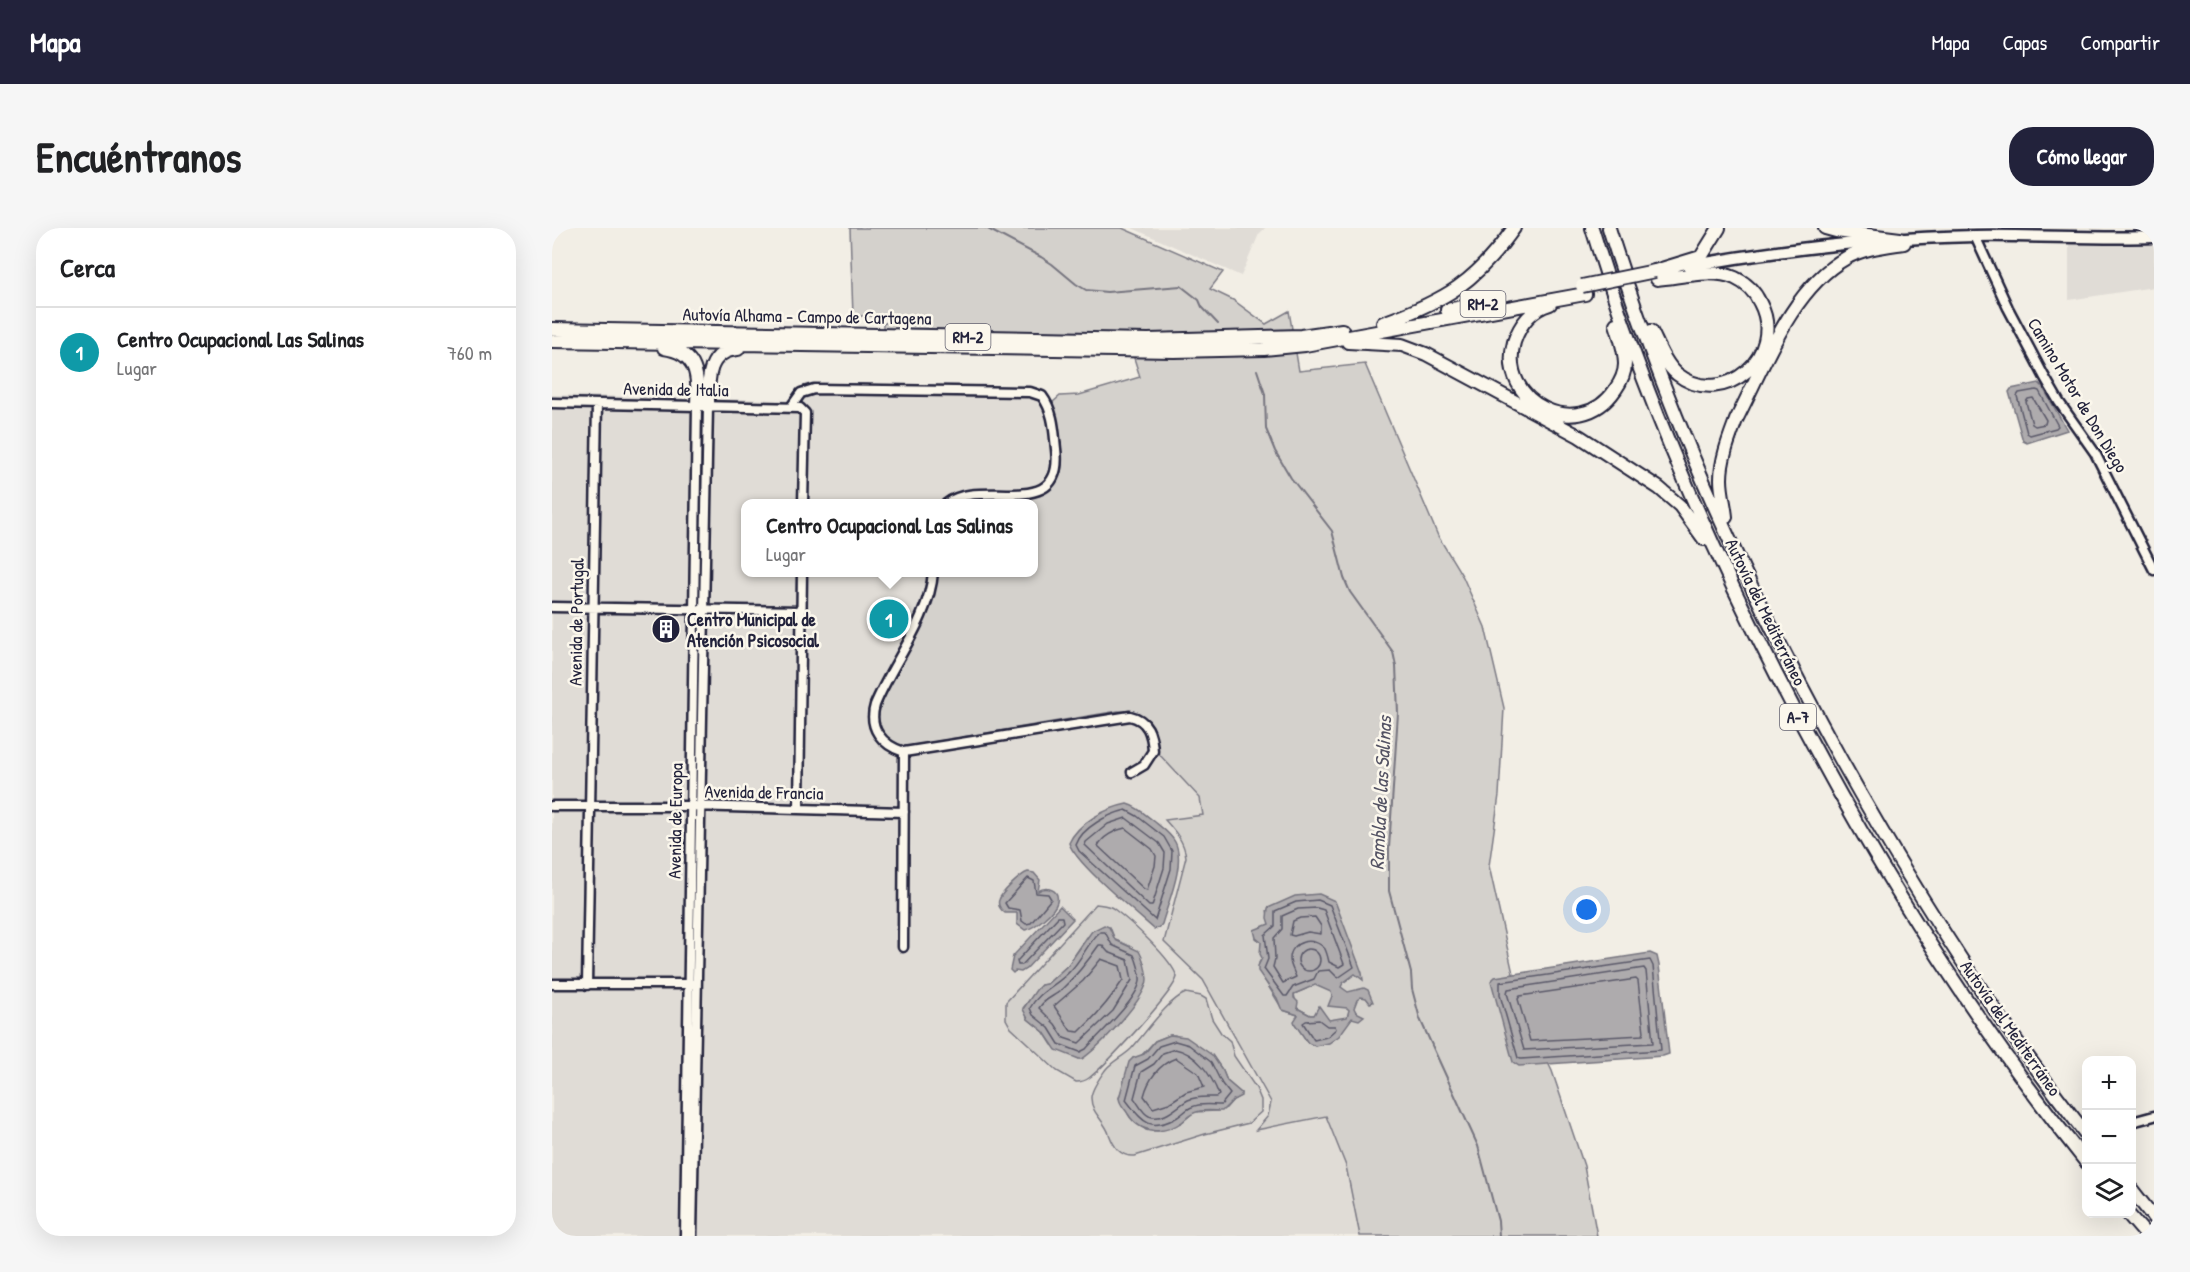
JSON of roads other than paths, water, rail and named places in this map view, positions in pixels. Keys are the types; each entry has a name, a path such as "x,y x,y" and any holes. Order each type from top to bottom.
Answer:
{"highway":[{"path":"1383,323 1441,300 1465,284 1494,256 1514,228"},
{"path":"1583,290 1543,306 1527,318 1517,333 1511,354 1514,374 1523,392 1539,407 1555,414 1573,415 1595,409 1610,397 1619,384 1625,367 1623,351 1590,228"},
{"name":"Autovía del Mediterráneo","path":"1590,228 1633,350 1692,497 1761,645 1829,776 1899,895 1986,1027 2082,1157"},
{"name":"Autovía del Mediterráneo","path":"1609,228 1650,347 1706,488 1794,675 1874,819 1953,946 2014,1037 2082,1129"},
{"path":"1615,228 1658,354 1726,517 1826,732"},
{"path":"1656,275 1701,257 1719,228"},
{"path":"1825,228 1904,241"},
{"path":"1726,517 1721,481 1722,464 1728,440 1741,410 1800,299 1830,269 1847,257 1904,241"},
{"path":"1648,326 1676,373 1705,386 1725,384 1748,371 1760,356 1766,340 1765,311 1756,295 1745,283 1733,277 1714,273 1656,275"},
{"name":"RM-2","path":"1305,345 1656,275"},
{"name":"RM-2","path":"1383,323 1464,307 1583,290"},
{"name":"Autovía Alhama - Campo de Cartagena","path":"552,329 1148,340 1301,336 1383,323"},
{"name":"Autovía Alhama - Campo de Cartagena","path":"552,341 1174,351 1264,349 1305,345"},
{"path":"565,342 572,346 673,349 685,355 694,366 702,406"},
{"path":"1305,345 1312,347 1349,342 1402,345 1426,354 1579,436 1659,488 1680,506 1720,561"},
{"path":"702,406 709,372 715,360 723,353 734,349 757,349 763,345"},
{"path":"2136,1195 2154,1218"},
{"path":"2131,1218 2147,1236"}],"main road":[{"path":"1656,275 1794,254 1904,241 1975,236 2154,237"}],"street":[{"name":"Camino Motor de Don Diego","path":"1975,236 2008,308 2044,376 2059,402 2095,453 2154,570"},
{"path":"803,499 805,413 796,407 801,393 814,389 1030,392 1042,396 1051,412 1057,456 1056,472 1050,483 1030,493 964,495 956,499"},
{"name":"Avenida de Italia","path":"552,403 796,407"},
{"name":"Avenida de Portugal","path":"587,985 597,404"},
{"name":"Avenida de Europa","path":"692,1236 702,406"},
{"path":"799,809 802,577"},
{"path":"933,577 926,604 878,697 872,716 877,733 884,742 904,752 1130,716 1144,722 1150,732 1153,751 1144,765 1132,772"},
{"path":"552,607 801,611"},
{"path":"903,947 904,752"},
{"name":"Avenida de Francia","path":"552,806 696,806 904,812"},
{"path":"552,984 694,984"},
{"name":"Avenida de Europa","path":"685,1236 694,984"},
{"path":"2136,1121 2154,1116"}],"water":[{"path":"2039,383 2067,430 2027,443 2023,441 2009,392 2011,389"},
{"path":"1127,804 1135,807 1166,831 1175,842 1178,851 1175,883 1159,928 1154,929 1107,888 1082,863 1069,843 1086,823 1110,809"},
{"path":"1028,872 1034,873 1040,880 1038,891 1045,889 1054,891 1057,902 1039,923 1025,930 1017,924 1017,913 1005,913 1000,908 999,902 1007,889"},
{"path":"1319,894 1335,901 1363,980 1355,974 1341,987 1348,992 1364,988 1368,990 1373,1002 1370,1003 1366,998 1361,997 1357,1000 1354,1008 1356,1012 1364,1016 1359,1020 1352,1018 1339,1036 1329,1043 1315,1046 1308,1043 1295,1024 1294,1021 1298,1015 1281,1008 1277,998 1258,971 1262,958 1261,942 1256,938 1254,930 1269,924 1268,908 1295,896","holes":["1315,985 1331,992 1332,996 1328,1006 1347,1008 1349,1010 1347,1017 1329,1020 1319,1006 1314,1015 1297,1008 1298,1002 1294,994"]},
{"path":"1060,906 1073,919 1026,969 1013,973 1010,970 1013,956"},
{"path":"1104,925 1109,927 1115,940 1139,951 1147,979 1139,998 1121,1022 1089,1053 1079,1059 1056,1050 1044,1032 1028,1019 1023,1009 1041,985 1047,984 1068,965 1092,931"},
{"path":"1650,953 1657,956 1659,965 1669,1054 1519,1066 1513,1062 1491,981 1495,977"},
{"path":"1170,1035 1186,1037 1212,1055 1227,1081 1241,1093 1241,1096 1233,1100 1222,1111 1197,1112 1168,1129 1146,1129 1133,1121 1121,1105 1119,1098 1129,1062 1144,1054 1155,1041"}],"waterway":[{"name":"Rambla de las Salinas","path":"986,228 1041,257 1086,290 1107,292 1181,286 1199,300 1202,307 1218,324"},
{"name":"Rambla de las Salinas","path":"1257,370 1265,394 1266,429 1275,451 1291,478 1332,531 1350,592 1393,652 1396,666 1398,713 1389,848 1389,891 1411,973 1412,989 1420,1019 1478,1146 1498,1221 1499,1236"}],"place":[{"name":"Centro Ocupacional Las Salinas","path":"889,619"},
{"name":"Centro Municipal de Atención Psicosocial","path":"666,629"}]}
